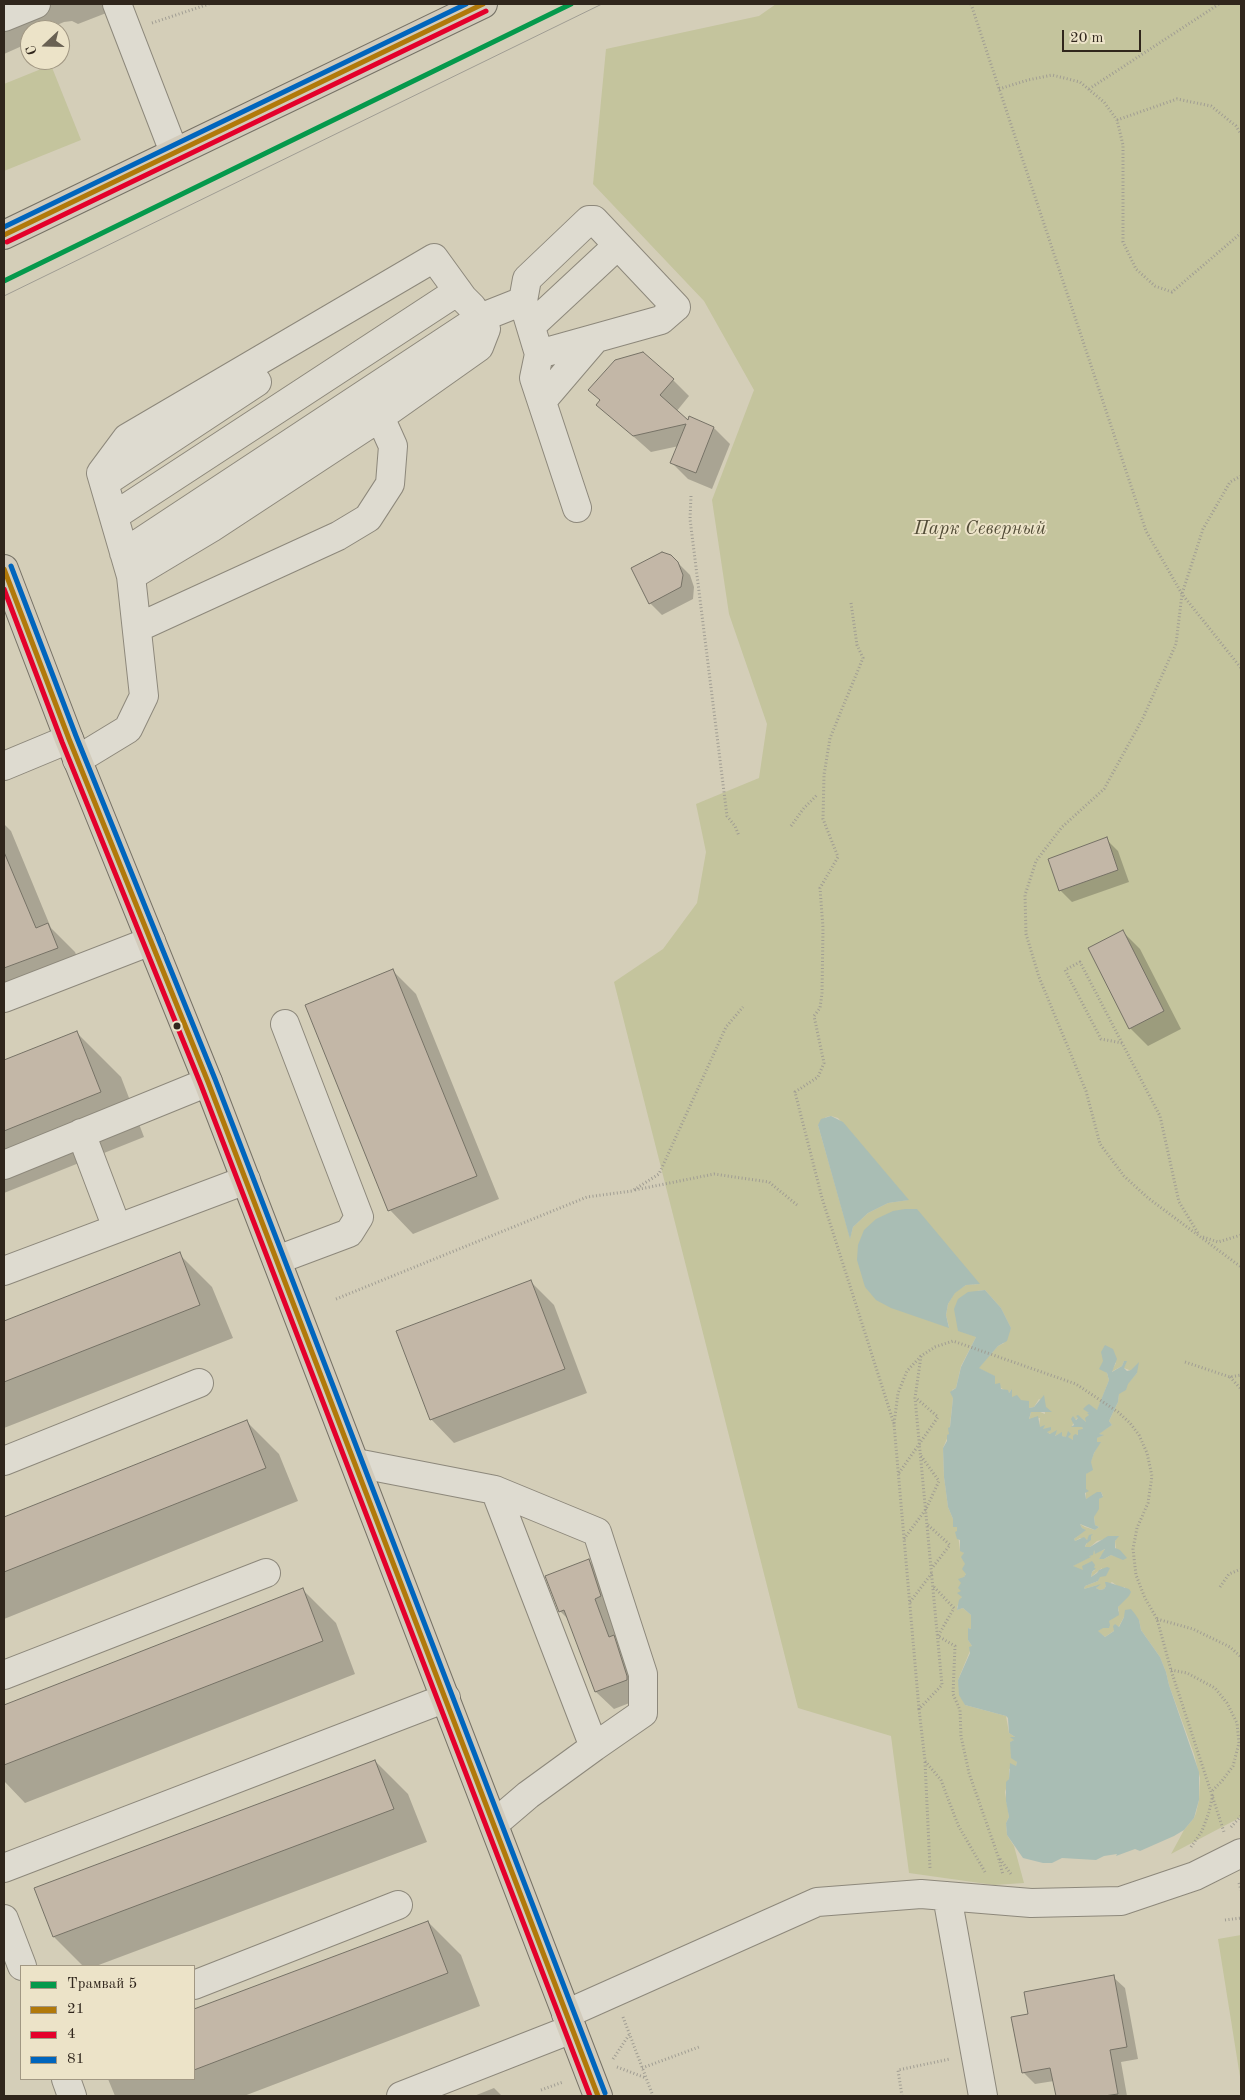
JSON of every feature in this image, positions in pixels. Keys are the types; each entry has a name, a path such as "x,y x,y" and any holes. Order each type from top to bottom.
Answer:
{"main road":[{"path":"4,234 483,4"},
{"path":"4,569 73,749 208,1082 598,2096"}],"street":[{"path":"4,17 36,4"},
{"path":"117,4 174,152"},
{"path":"552,363 656,322 676,307 594,220 589,220 527,279 526,309 552,363 577,508"},
{"path":"127,564 480,318 526,309 608,236"},
{"path":"4,766 73,749 128,729 144,696 137,628 127,564 101,473 127,438 434,258 438,262 458,291 472,306 486,329 478,347 380,417 211,528 127,564"},
{"path":"114,516 458,291"},
{"path":"137,628 338,536 368,518 390,484 393,446 380,417"},
{"path":"4,998 151,940"},
{"path":"277,1260 349,1233 359,1217 285,1024"},
{"path":"4,1165 208,1082"},
{"path":"81,1133 117,1228"},
{"path":"4,1271 246,1180"},
{"path":"4,1461 199,1383"},
{"path":"356,1463 495,1490 597,1532 643,1674 643,1713 528,1795 494,1824"},
{"path":"495,1490 594,1747"},
{"path":"4,1675 266,1573"},
{"path":"4,1868 446,1698"},
{"path":"401,2096 569,2022 613,1992 817,1902 921,1894 1031,1903 1121,1900 1195,1876 1233,1844"},
{"path":"947,1896 983,2096"},
{"path":"195,1985 398,1905"},
{"path":"4,1919 22,1965"},
{"path":"66,2080 72,2096"}],"path":[{"path":"128,32 209,4"},
{"path":"971,4 1146,531 1182,594 1241,668"},
{"path":"1089,89 1219,4"},
{"path":"999,89 1052,75 1080,82 1104,102 1117,120 1123,145 1124,242 1136,269 1155,286 1172,292 1241,233"},
{"path":"1117,120 1177,99 1211,106 1236,126 1241,134"},
{"path":"1241,476 1230,482 1203,529 1182,594 1176,644 1143,718 1104,788 1062,827 1036,861 1025,895 1026,934 1039,977 1086,1091 1100,1144 1124,1176 1148,1198 1241,1267"},
{"path":"691,496 690,519 727,816 735,826 739,836"},
{"path":"850,603 857,645 863,658 830,738 824,775 823,819 838,857 820,888 823,928 822,994 820,1008 814,1016 824,1063 818,1077 795,1092 822,1198 894,1424"},
{"path":"791,826 804,808 818,794"},
{"path":"1122,1043 1101,1038 1065,970 1080,962 1160,1116 1179,1202 1200,1236 1218,1242 1241,1235"},
{"path":"632,1191 659,1174 726,1027 743,1007"},
{"path":"336,1299 587,1198 714,1174 769,1182 797,1205"},
{"path":"930,1869 925,1761 894,1424 898,1393 907,1371 921,1356 935,1347 953,1341 1076,1384 1118,1412 1139,1435 1147,1453 1152,1476 1148,1503 1137,1528 1133,1549 1136,1574 1145,1598 1157,1619 1171,1670 1212,1792 1233,1844"},
{"path":"919,1709 942,1685 915,1398 921,1356"},
{"path":"1185,1362 1230,1377 1241,1389"},
{"path":"1230,1377 1241,1374"},
{"path":"898,1473 938,1416 915,1398"},
{"path":"904,1539 926,1509 939,1481 921,1455"},
{"path":"910,1602 950,1545 928,1525"},
{"path":"1220,1587 1229,1574 1241,1569"},
{"path":"933,1586 954,1608 938,1636"},
{"path":"1157,1619 1193,1629 1230,1648 1241,1657"},
{"path":"938,1636 955,1646 953,1694 960,1710 961,1736 969,1773 998,1856 1004,1880"},
{"path":"1171,1670 1187,1673 1215,1688 1227,1703 1237,1723 1239,1743 1233,1766 1212,1792 1209,1812 1202,1831 1185,1855"},
{"path":"925,1761 941,1780 958,1825 987,1875"},
{"path":"1225,1920 1241,1918"},
{"path":"613,1992 653,2096"},
{"path":"642,2068 699,2047"},
{"path":"902,2096 898,2070 924,2063"},
{"path":"609,2064 646,2078"}],"green space":[{"name":"Парк Северный","path":"776,4 1241,4 1241,1817 1171,1854 1196,1813 1199,1800 1200,1778 1194,1754 1166,1672 1160,1657 1141,1630 1139,1620 1124,1617 1118,1628 1105,1637 1097,1631 1119,1611 1118,1607 1122,1601 1125,1587 1120,1588 1112,1582 1100,1590 1096,1588 1098,1585 1084,1589 1085,1586 1098,1581 1102,1568 1091,1577 1092,1572 1095,1570 1080,1570 1072,1566 1090,1557 1094,1550 1095,1553 1106,1549 1099,1559 1104,1559 1111,1555 1117,1557 1115,1541 1118,1536 1097,1541 1090,1547 1085,1547 1091,1535 1087,1540 1080,1538 1075,1541 1074,1539 1085,1530 1080,1524 1095,1530 1099,1527 1095,1525 1094,1516 1099,1505 1099,1499 1103,1496 1101,1492 1086,1499 1086,1474 1100,1442 1097,1442 1097,1438 1103,1435 1098,1434 1112,1425 1109,1421 1118,1402 1119,1393 1137,1373 1124,1368 1124,1361 1122,1366 1111,1372 1116,1363 1103,1356 1103,1370 1107,1373 1109,1380 1097,1411 1084,1409 1090,1413 1086,1422 1080,1417 1074,1420 1072,1427 1082,1427 1083,1429 1073,1440 1062,1436 1062,1433 1054,1436 1043,1430 1043,1427 1039,1427 1040,1418 1029,1420 1031,1412 1038,1411 1045,1414 1044,1402 1039,1399 1034,1407 1029,1408 1021,1401 1012,1397 1011,1390 1009,1393 995,1384 994,1376 978,1368 998,1346 1004,1343 1011,1328 1001,1308 985,1290 976,1291 976,1337 961,1366 956,1388 952,1390 953,1398 949,1434 943,1448 948,1507 953,1519 953,1527 957,1527 960,1550 964,1553 966,1574 961,1583 962,1597 957,1610 963,1608 971,1615 971,1629 968,1628 968,1640 972,1646 958,1680 965,1705 1006,1716 1009,1733 1015,1737 1015,1740 1010,1742 1017,1762 1016,1767 1009,1769 1009,1779 1005,1792 1009,1817 1006,1823 1007,1835 1014,1846 1024,1883 994,1885 909,1873 891,1736 798,1708 614,982 663,949 697,903 706,852 696,804 759,778 767,724 729,614 712,500 754,390 704,301 593,184 606,49 759,16","holes":["826,1117 838,1118 908,1200 888,1203 868,1213 853,1227 850,1238 818,1125","980,1284 966,1285 955,1292 948,1304 946,1315 949,1327 865,1287"]},
{"path":"39,70 53,70 81,140 4,171 4,84"},
{"path":"1241,1935 1241,2083 1218,1939"}],"shaded area":[{"path":"831,1116 843,1122 909,1200 888,1203 868,1213 853,1227 850,1239 818,1125 821,1119"},
{"path":"917,1209 980,1284 966,1285 955,1293 948,1304 946,1315 949,1328 891,1308 876,1300 865,1287 857,1260 858,1245 864,1230 876,1219 893,1211"},
{"path":"985,1290 1001,1308 1011,1328 1007,1341 998,1346 979,1368 995,1376 995,1384 1000,1383 1001,1389 1008,1390 1009,1393 1012,1389 1012,1397 1017,1395 1021,1400 1029,1401 1029,1408 1034,1407 1044,1395 1046,1407 1052,1412 1031,1412 1029,1419 1038,1416 1040,1427 1045,1425 1043,1429 1051,1427 1051,1430 1047,1432 1050,1434 1057,1430 1055,1436 1062,1432 1062,1436 1066,1437 1068,1431 1071,1434 1068,1437 1073,1440 1075,1434 1078,1435 1078,1430 1083,1429 1082,1427 1071,1427 1074,1425 1071,1419 1073,1416 1076,1420 1078,1415 1086,1422 1085,1418 1089,1415 1087,1413 1089,1413 1083,1409 1089,1404 1097,1410 1109,1380 1107,1373 1099,1369 1103,1361 1101,1352 1105,1345 1113,1349 1117,1359 1112,1372 1122,1366 1124,1361 1127,1361 1124,1368 1127,1371 1131,1370 1139,1362 1137,1373 1128,1384 1126,1390 1119,1394 1118,1402 1109,1421 1112,1425 1099,1434 1104,1435 1097,1438 1097,1442 1101,1442 1091,1462 1093,1470 1086,1474 1086,1489 1089,1491 1085,1493 1086,1499 1097,1492 1101,1492 1103,1497 1099,1499 1099,1509 1094,1517 1095,1525 1099,1527 1095,1530 1080,1524 1086,1530 1074,1539 1075,1541 1084,1537 1087,1540 1089,1535 1093,1534 1085,1547 1090,1547 1108,1536 1119,1536 1115,1541 1115,1548 1120,1550 1127,1558 1123,1560 1111,1555 1104,1559 1099,1559 1105,1549 1095,1554 1094,1550 1093,1555 1089,1556 1091,1557 1073,1566 1083,1570 1082,1566 1092,1561 1095,1565 1094,1568 1096,1568 1092,1572 1091,1577 1099,1570 1107,1567 1110,1568 1106,1576 1100,1577 1098,1581 1085,1586 1084,1589 1101,1584 1096,1588 1104,1589 1106,1586 1105,1582 1107,1582 1129,1589 1131,1592 1118,1607 1119,1615 1109,1621 1109,1628 1103,1628 1098,1631 1105,1637 1114,1631 1113,1626 1115,1624 1119,1627 1125,1610 1131,1609 1135,1614 1139,1620 1141,1630 1160,1657 1199,1772 1199,1800 1194,1818 1184,1830 1140,1851 1135,1849 1116,1856 1117,1854 1104,1856 1096,1860 1062,1858 1052,1863 1043,1863 1023,1858 1007,1835 1006,1823 1009,1817 1006,1801 1006,1782 1009,1779 1010,1763 1016,1766 1017,1762 1011,1758 1010,1742 1014,1740 1010,1737 1015,1737 1009,1733 1008,1718 965,1705 959,1695 958,1680 970,1653 969,1647 972,1646 968,1640 968,1628 971,1629 971,1615 963,1608 957,1610 959,1600 962,1597 957,1593 961,1591 958,1588 961,1583 958,1579 966,1574 962,1569 965,1564 961,1557 964,1553 960,1551 960,1540 957,1539 955,1532 957,1527 953,1527 953,1519 948,1507 943,1448 949,1434 948,1428 950,1427 953,1398 950,1392 956,1388 961,1367 976,1337 958,1331 954,1309 958,1299 968,1292"}],"building":[{"path":"643,352 674,379 660,395 688,420 689,416 714,427 696,473 670,463 686,424 633,436 596,405 600,400 588,390 615,360"},
{"path":"662,552 671,555 678,562 683,575 681,587 649,604 631,568"},
{"path":"1107,837 1118,870 1059,891 1048,859"},
{"path":"4,852 36,928 48,923 58,948 4,968"},
{"path":"1123,930 1164,1011 1129,1029 1088,948"},
{"path":"393,969 477,1176 388,1211 305,1005"},
{"path":"77,1031 101,1092 4,1131 4,1060"},
{"path":"180,1252 200,1305 4,1382 4,1321"},
{"path":"531,1280 565,1369 430,1420 396,1331"},
{"path":"247,1420 266,1468 4,1572 4,1517"},
{"path":"589,1559 601,1596 595,1599 609,1637 614,1635 627,1676 627,1680 595,1692 564,1610 559,1612 545,1576"},
{"path":"303,1588 323,1641 4,1765 4,1705"},
{"path":"375,1760 394,1809 53,1937 34,1888"},
{"path":"428,1921 448,1973 195,2070 195,2009"},
{"path":"1114,1975 1127,2047 1110,2050 1118,2094 1104,2096 1056,2096 1050,2068 1022,2073 1011,2017 1028,2014 1024,1992"}],"tram line":[{"name":"5","path":"4,281 571,4"},
{"path":"4,296 602,4"}],"transit line":[{"name":"81","path":"4,227 466,4"},
{"name":"21","path":"4,235 483,4"},
{"name":"4","path":"7,242 486,11"},
{"name":"81","path":"11,566 76,736 215,1079 605,2093"},
{"name":"21","path":"4,569 69,739 208,1082 598,2096"},
{"name":"4","path":"4,589 62,742 201,1085 590,2096"}]}
